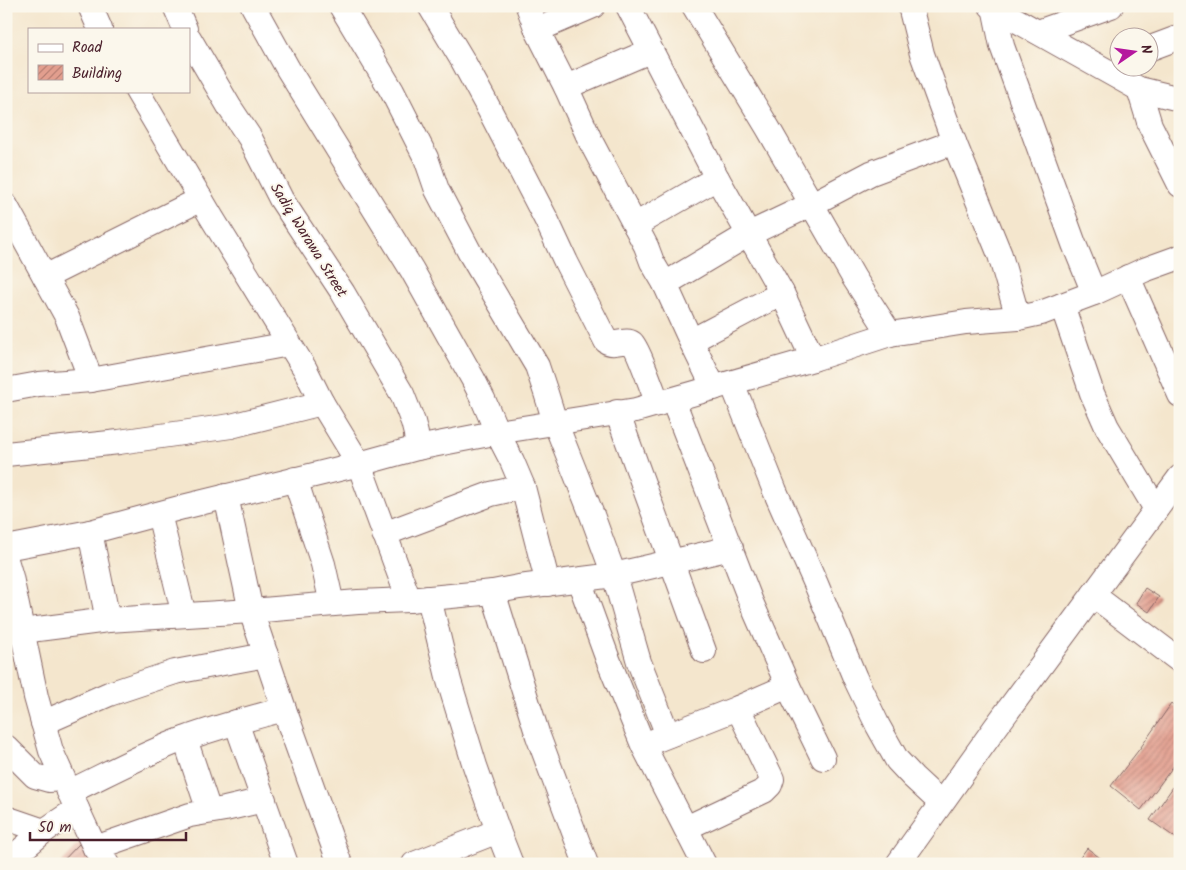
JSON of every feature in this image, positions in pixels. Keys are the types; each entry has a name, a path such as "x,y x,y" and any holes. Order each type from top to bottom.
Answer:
{"street":[{"path":"90,6 100,28"},
{"path":"175,6 185,28"},
{"path":"253,6 288,69 412,270 473,379 523,487 548,584"},
{"path":"341,6 392,91 426,158 437,190 470,253 537,366 555,422 614,575 639,662 668,735"},
{"path":"430,6 464,61 547,221 606,341 612,344 629,341 632,343 665,402 730,548 751,602 788,686 823,758"},
{"path":"528,6 537,30 591,142 635,224 691,341 723,385 775,491 855,678 878,726 897,760 941,803"},
{"path":"537,30 593,6"},
{"path":"628,6 717,178 782,293 813,359"},
{"path":"694,6 768,128 854,278 890,334"},
{"path":"910,6 922,54 954,142 1000,255 1018,318"},
{"path":"1038,32 1111,6"},
{"path":"1002,9 1038,32 1108,63"},
{"path":"1002,9 1002,46 1071,236 1094,293"},
{"path":"1158,45 1180,37"},
{"name":"Sadiq Warawa Street","path":"190,40 250,138 281,200 343,293 402,394 413,422 417,448"},
{"path":"566,87 650,50"},
{"path":"1126,78 1139,89 1180,99"},
{"path":"1139,89 1150,125 1180,185"},
{"path":"137,92 305,369 322,403 359,464 384,534 419,599 511,864"},
{"path":"665,284 749,234 878,170 954,142"},
{"path":"635,224 717,178"},
{"path":"45,277 201,200"},
{"path":"6,206 67,317 91,380"},
{"path":"6,548 90,532 417,448 665,402 813,359 890,334 966,322 1018,318 1041,313 1180,257"},
{"path":"1128,277 1180,394"},
{"path":"691,341 782,293"},
{"path":"1062,305 1092,393 1107,427 1156,509"},
{"path":"6,390 39,384 91,380 289,344"},
{"path":"6,454 118,442 231,426 322,403"},
{"path":"618,412 704,651"},
{"path":"898,864 1180,477"},
{"path":"295,479 323,564 332,604"},
{"path":"384,534 491,494 523,487"},
{"path":"226,496 251,611 340,864"},
{"path":"158,514 184,615"},
{"path":"90,532 108,620"},
{"path":"14,632 108,620 419,599 492,592 614,575 730,548"},
{"path":"8,572 14,632 36,697 51,751 101,856 190,815 264,800"},
{"path":"579,580 607,657 643,745 704,864"},
{"path":"492,592 538,736 586,864"},
{"path":"1092,596 1180,661"},
{"path":"43,722 108,694 175,672 266,655"},
{"path":"643,745 738,708 788,686"},
{"path":"686,828 764,791 770,785 772,779 738,708"},
{"path":"6,863 44,831 70,793 154,751 184,739 284,709"},
{"path":"236,722 286,864"},
{"path":"184,739 209,811"},
{"path":"6,747 35,776 49,780 70,793"},
{"path":"6,818 44,831"},
{"path":"414,864 498,831"}],"building":[{"path":"1145,588 1159,597 1149,612 1136,603"},
{"path":"1171,704 1180,711 1180,757 1141,810 1111,786"},
{"path":"1180,777 1180,841 1150,820"},
{"path":"79,844 96,864 60,864"},
{"path":"1087,848 1108,864 1076,863"}]}
